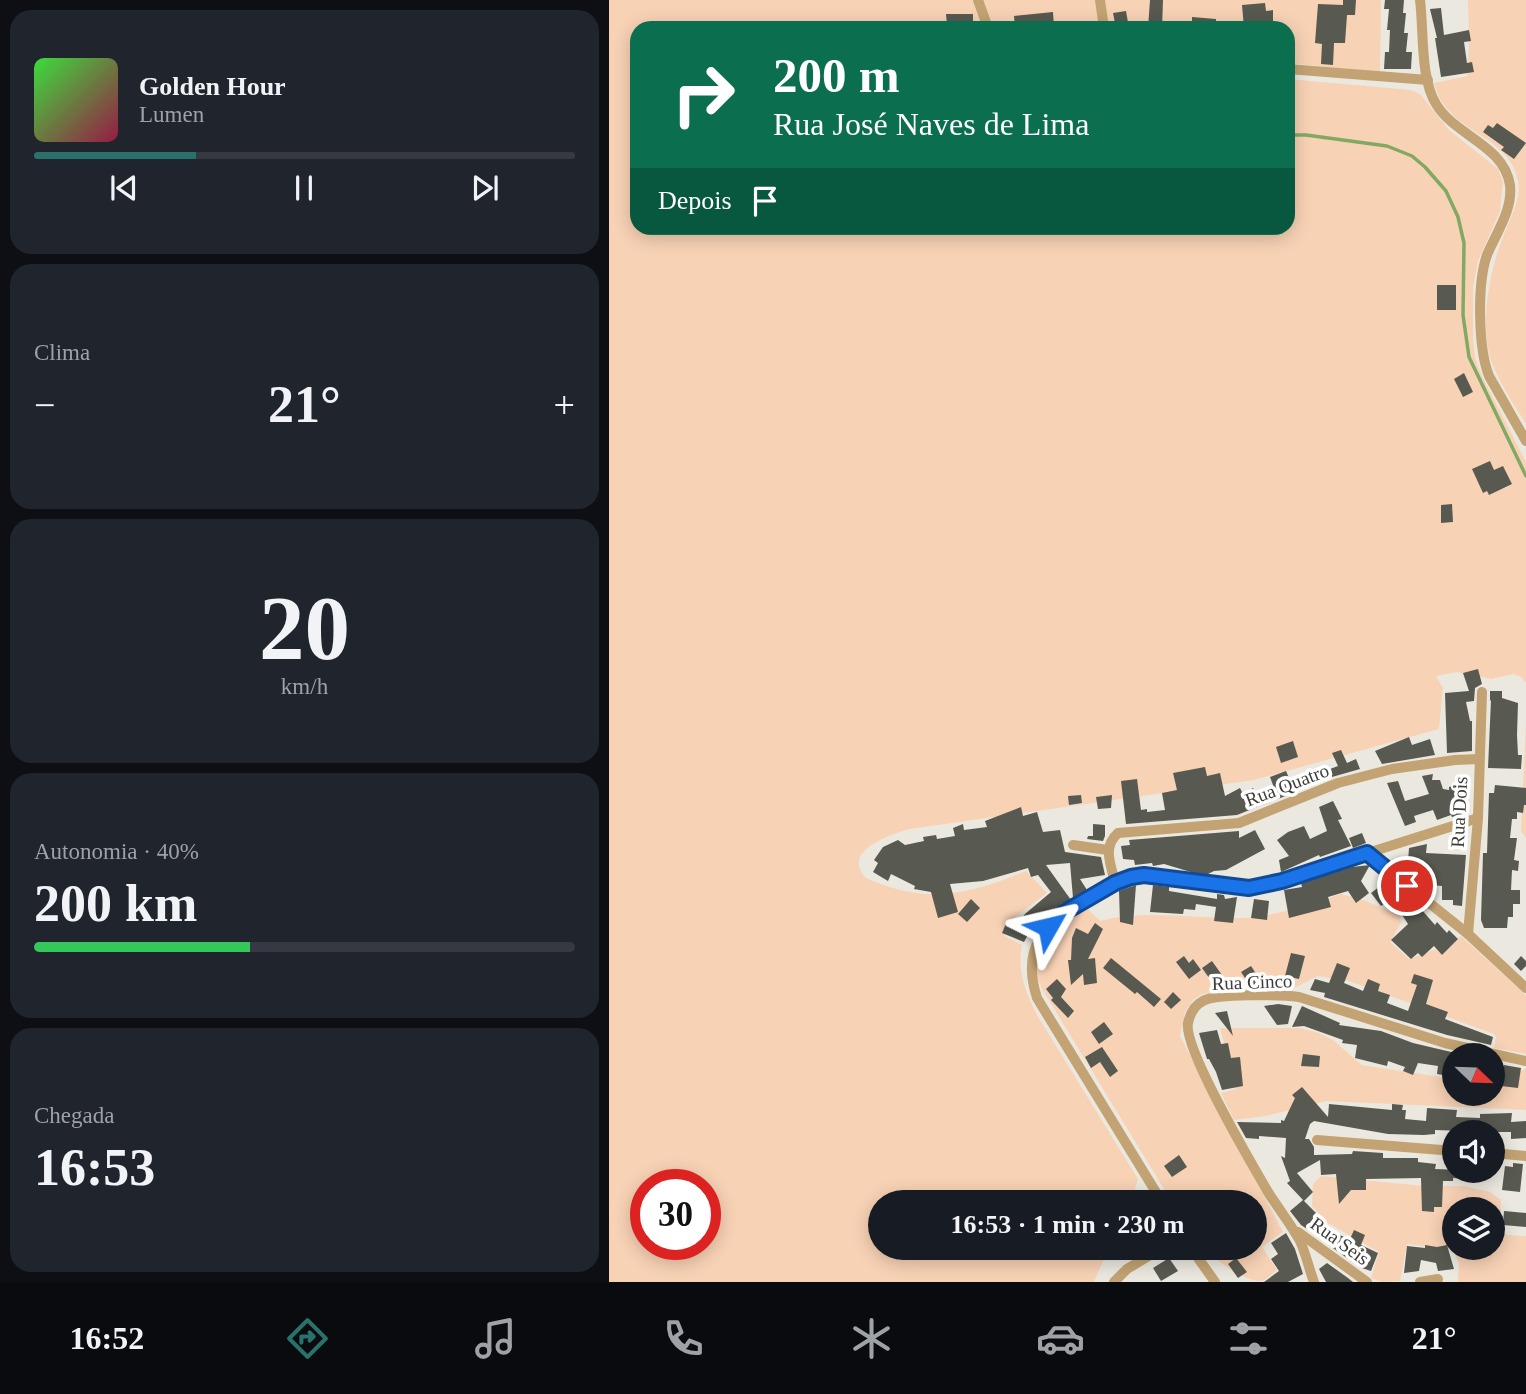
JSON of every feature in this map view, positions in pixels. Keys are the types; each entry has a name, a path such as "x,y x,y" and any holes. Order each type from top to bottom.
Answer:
{"street":[{"path":"978,0 986,21"},
{"path":"1100,0 1103,21"},
{"path":"1420,0 1432,97 1445,117 1500,161 1509,182 1510,195 1506,212 1488,252 1483,272 1481,340 1484,364 1489,376 1526,441"},
{"path":"1295,70 1428,80"},
{"name":"Rua Dois","path":"1468,934 1478,818 1482,692"},
{"name":"Rua Quatro","path":"1108,850 1111,840 1118,833 1239,822 1338,783 1392,769 1479,759"},
{"path":"1155,1190 1037,998 1031,974 1033,952 1048,927 1065,912 1115,883 1144,875 1249,888 1282,881 1478,818"},
{"path":"1073,845 1108,850 1115,883"},
{"path":"1367,853 1468,934 1526,988"},
{"name":"Rua Cinco","path":"1314,1282 1300,1242 1269,1193 1212,1090 1191,1043 1188,1023 1199,1004 1212,998 1281,995 1299,997 1445,1043 1526,1061"},
{"path":"1317,1140 1442,1150"},
{"path":"1505,1154 1526,1156"},
{"name":"Rua Seis","path":"1293,1229 1367,1282"},
{"path":"1114,1282 1127,1269 1142,1260"},
{"path":"1199,1260 1215,1282"},
{"path":"1420,1282 1440,1281"}],"shaded area":[{"path":"609,0 1381,0 1380,72 1295,64 1295,21 630,21 630,235 1295,235 1295,80 1411,90 1420,94 1449,130 1498,169 1503,182 1500,211 1478,261 1473,287 1473,338 1475,358 1481,374 1526,462 1526,683 1514,674 1491,679 1457,672 1436,676 1443,688 1439,729 1254,780 910,829 871,845 859,860 866,878 908,892 947,894 966,891 1026,871 1047,893 1015,917 1004,936 1022,945 1023,981 1037,1015 1138,1179 1135,1190 868,1190 868,1260 1104,1260 1094,1282 609,1282"},
{"path":"1468,0 1526,0 1526,424 1495,371 1486,333 1490,283 1498,251 1517,202 1518,181 1513,165 1503,153 1451,113 1441,100 1434,83 1467,76"},
{"path":"1526,722 1526,838 1521,831"},
{"path":"1341,894 1366,901 1400,916 1401,923 1390,942 1409,959 1436,949 1442,955 1461,936 1526,995 1526,1054 1505,1050 1505,1043 1495,1043 1494,1034 1349,981 1318,976 1292,989 1228,990 1202,994 1194,999 1185,1012 1180,1036 1261,1190 1165,1190 1042,989 1036,961 1039,949 1052,930 1086,907 1100,921 1152,915 1241,918 1279,913"},
{"path":"1220,1028 1301,1028 1333,1040 1362,1065 1442,1077 1442,1106 1505,1106 1505,1077 1526,1069 1526,1110 1326,1101 1266,1116 1234,1120 1221,1093 1236,1089"},
{"path":"1321,1176 1424,1186 1464,1186 1490,1192 1497,1197 1442,1197 1442,1249 1407,1244 1400,1281 1382,1282 1371,1278 1379,1252 1326,1222 1312,1206 1313,1184"},
{"path":"1267,1202 1283,1232 1267,1243"},
{"path":"1505,1234 1526,1236 1526,1282 1458,1282 1458,1260 1505,1260"},
{"path":"1267,1255 1277,1270 1263,1281 1231,1270 1218,1260 1267,1260"}],"building":[{"path":"1150,0 1163,0 1162,21 1148,21"},
{"path":"1343,0 1356,0 1355,15 1347,15 1345,43 1334,43 1333,65 1321,64 1322,44 1315,43 1318,4 1343,5"},
{"path":"1385,0 1404,0 1404,33 1408,33 1406,52 1412,52 1411,69 1384,69 1385,52 1389,52 1390,30 1387,30 1389,9 1384,9"},
{"path":"1265,3 1266,11 1273,10 1273,21 1243,21 1242,5"},
{"path":"1441,8 1444,35 1469,30 1471,41 1464,42 1467,63 1472,62 1474,72 1441,77 1437,38 1430,9"},
{"path":"1126,11 1128,21 1115,21 1113,13"},
{"path":"1053,12 1054,21 1014,21 1014,16"},
{"path":"946,14 973,14 973,21 947,21"},
{"path":"1192,17 1216,19 1216,21 1192,21"},
{"path":"1497,123 1526,143 1514,159 1501,150 1504,147 1483,132 1488,125 1493,128"},
{"path":"1437,285 1456,285 1456,310 1437,310"},
{"path":"1464,373 1473,392 1463,397 1454,379"},
{"path":"1490,461 1494,470 1503,466 1512,484 1489,495 1487,491 1483,493 1472,469"},
{"path":"1452,504 1453,522 1441,523 1441,505"},
{"path":"1478,669 1482,684 1475,688 1474,701 1466,702 1472,721 1472,751 1447,753 1445,693 1469,691 1463,673"},
{"path":"1490,691 1502,691 1502,698 1518,703 1517,735 1518,755 1522,755 1521,769 1488,768"},
{"path":"1409,737 1412,745 1430,739 1435,755 1382,764 1375,751"},
{"path":"1293,741 1298,757 1281,763 1276,747"},
{"path":"1341,750 1347,763 1356,759 1360,769 1332,777 1330,769 1338,766 1332,753"},
{"path":"1205,767 1207,776 1220,773 1225,796 1240,788 1243,794 1253,788 1262,805 1237,815 1126,824 1121,781 1137,779 1141,810 1165,810 1162,793 1177,790 1173,773"},
{"path":"1286,771 1295,792 1263,805 1261,799 1276,793 1270,777"},
{"path":"1433,774 1432,780 1440,780 1443,789 1449,790 1449,787 1459,784 1464,799 1458,801 1462,814 1437,820 1433,810 1414,816 1416,822 1405,826 1387,783 1398,781 1405,801 1429,794 1422,776"},
{"path":"1495,785 1526,788 1523,813 1517,812 1517,819 1512,819 1510,838 1517,838 1514,860 1519,861 1518,871 1512,870 1511,890 1520,890 1520,904 1513,904 1513,917 1508,917 1507,928 1484,928 1481,920 1483,853 1487,853 1489,793 1494,793"},
{"path":"1081,795 1082,803 1069,805 1068,796"},
{"path":"1112,795 1111,808 1098,809 1096,797"},
{"path":"1333,801 1342,819 1338,820 1351,846 1320,857 1319,855 1281,872 1279,860 1289,856 1277,840 1304,826 1310,839 1327,831 1319,807"},
{"path":"1021,807 1023,816 1037,812 1043,832 1060,830 1065,852 1101,857 1105,875 1080,879 1087,890 1073,898 1070,863 1046,865 1071,900 1061,904 1040,922 1037,918 1024,942 1002,933 1007,921 1017,925 1025,914 1051,892 1038,875 1031,877 1028,868 983,881 950,884 958,912 938,918 931,892 914,889 915,886 891,874 888,881 873,872 878,863 874,860 883,847 898,840 905,845 924,841 923,837 936,835 937,839 955,836 953,828 963,824 964,830 987,827 985,821"},
{"path":"1093,824 1105,825 1103,841 1087,839 1088,836 1093,836"},
{"path":"1255,830 1265,849 1226,870 1214,871 1204,876 1164,864 1135,865 1134,860 1123,859 1121,846 1130,845 1129,840 1239,831 1239,838"},
{"path":"1362,833 1366,843 1353,848 1349,838"},
{"path":"1427,844 1426,853 1466,855 1462,906 1453,905 1453,900 1442,900 1442,886 1421,884 1407,874 1409,848"},
{"path":"1370,865 1361,881 1369,893 1356,903 1348,891 1328,897 1331,907 1289,918 1284,890 1302,887 1301,883 1352,867"},
{"path":"1387,881 1397,894 1381,906 1371,893"},
{"path":"1136,885 1133,925 1120,922 1119,891"},
{"path":"1153,885 1169,887 1169,891 1217,899 1217,894 1224,895 1225,899 1237,897 1233,923 1214,921 1216,907 1196,904 1195,910 1184,909 1183,914 1150,912"},
{"path":"1403,892 1435,925 1437,922 1447,933 1449,930 1458,939 1442,955 1434,946 1422,957 1418,953 1411,959 1391,940 1408,924 1394,902"},
{"path":"971,899 980,908 967,922 958,914"},
{"path":"1254,899 1269,901 1267,920 1251,918"},
{"path":"1095,923 1103,929 1088,959 1095,958 1097,983 1084,985 1083,974 1071,985 1068,960 1071,960 1072,938 1076,928 1088,934"},
{"path":"1291,953 1305,956 1299,979 1285,976"},
{"path":"1184,956 1189,963 1193,959 1201,970 1189,979 1176,962"},
{"path":"1521,956 1526,961 1526,966 1521,971 1514,964"},
{"path":"1111,958 1161,999 1154,1007 1103,968"},
{"path":"1212,961 1229,985 1223,989 1217,989 1202,968"},
{"path":"1337,963 1350,968 1344,983 1363,991 1368,979 1380,984 1378,991 1390,995 1387,1003 1408,1011 1417,985 1411,983 1414,974 1433,980 1426,1004 1448,1012 1445,1019 1493,1037 1492,1043 1447,1035 1324,997 1325,993 1310,990 1315,979 1329,983"},
{"path":"1251,966 1263,984 1257,987 1251,987 1241,972"},
{"path":"1057,979 1066,989 1061,997 1074,1011 1068,1018 1051,1000 1053,998 1046,989"},
{"path":"1173,992 1181,1000 1171,1009 1164,1002"},
{"path":"1264,1006 1292,1006 1288,1024 1277,1025"},
{"path":"1302,1006 1340,1023 1339,1025 1381,1031 1442,1050 1442,1075 1437,1074 1438,1066 1418,1063 1413,1075 1403,1071 1405,1067 1388,1061 1387,1066 1355,1058 1357,1045 1342,1043 1343,1040 1304,1026 1292,1027"},
{"path":"1227,1011 1233,1036 1215,1013"},
{"path":"1104,1022 1113,1034 1099,1044 1091,1032"},
{"path":"1217,1030 1221,1044 1228,1043 1231,1058 1240,1057 1243,1086 1222,1090 1216,1072 1207,1059 1199,1033"},
{"path":"1102,1047 1118,1071 1110,1077 1100,1062 1091,1068 1085,1057"},
{"path":"1303,1054 1320,1056 1319,1067 1301,1066"},
{"path":"1505,1065 1521,1068 1518,1088 1505,1086"},
{"path":"1302,1087 1328,1117 1329,1104 1392,1110 1392,1104 1403,1105 1402,1110 1406,1110 1405,1119 1426,1121 1427,1108 1457,1110 1456,1117 1480,1118 1480,1114 1512,1113 1511,1122 1526,1121 1526,1138 1511,1139 1511,1132 1505,1132 1505,1120 1442,1120 1442,1130 1424,1135 1388,1134 1314,1121 1310,1124 1305,1139 1309,1139 1314,1147 1314,1155 1352,1154 1353,1151 1383,1153 1383,1158 1418,1158 1418,1162 1436,1164 1435,1169 1442,1169 1443,1183 1442,1207 1434,1207 1434,1212 1422,1211 1421,1178 1366,1179 1366,1190 1351,1190 1339,1204 1336,1174 1321,1175 1320,1160 1297,1173 1313,1192 1304,1201 1324,1221 1313,1233 1301,1225 1290,1211 1303,1200 1287,1183 1290,1181 1281,1156 1285,1158 1286,1138 1246,1138 1237,1122 1281,1123 1295,1098 1292,1095"},
{"path":"1179,1155 1187,1167 1172,1177 1164,1166"},
{"path":"1513,1163 1523,1164 1520,1192 1502,1190 1505,1183 1505,1166 1513,1167"},
{"path":"1505,1211 1526,1213 1526,1227 1505,1225"},
{"path":"1354,1230 1365,1235 1361,1245 1378,1253 1371,1271 1359,1267 1329,1245 1334,1233 1350,1239"},
{"path":"1286,1233 1295,1249 1303,1274 1288,1282 1264,1282 1279,1271 1271,1259 1278,1254 1271,1243"},
{"path":"1425,1245 1442,1246 1442,1260 1451,1260 1454,1269 1438,1271 1436,1263 1421,1260 1419,1271 1404,1273 1407,1246 1425,1248"},
{"path":"1170,1260 1178,1271 1161,1281 1153,1268"},
{"path":"1238,1260 1247,1272 1238,1278 1228,1264"},
{"path":"1327,1263 1353,1282 1326,1282 1319,1269"}],"waterway":[{"path":"1295,135 1387,146 1412,156 1446,191 1458,217 1464,243 1463,315 1469,357 1526,476"}],"route":[{"path":"1048,927 1065,912 1115,883 1144,875 1249,888 1282,881 1367,853 1407,886"}]}
